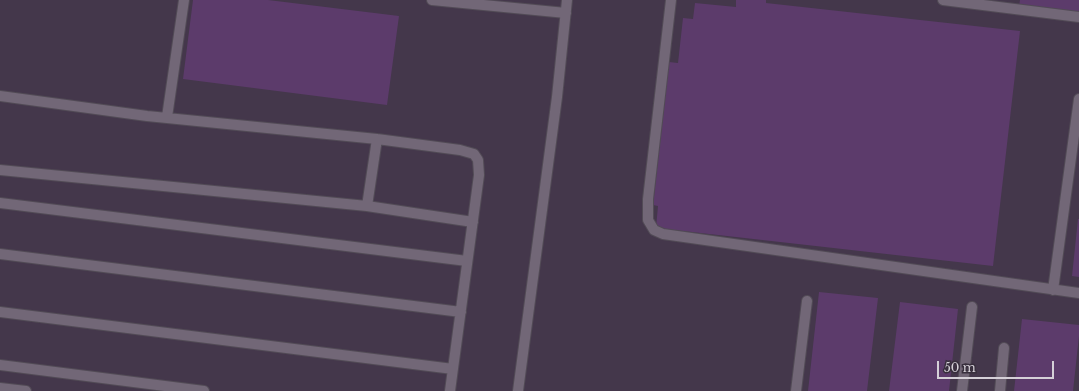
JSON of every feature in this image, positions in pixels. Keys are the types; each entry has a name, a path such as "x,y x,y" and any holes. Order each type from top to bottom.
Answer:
{"street":[{"path":"167,117 184,0"},
{"path":"432,0 566,13"},
{"path":"518,391 557,97 567,0"},
{"path":"671,0 648,199 648,220 654,230 663,234 1079,293"},
{"path":"943,0 1079,17"},
{"path":"0,96 167,117 377,139 460,150 476,156 478,160 479,175 450,391"},
{"path":"1053,290 1079,99"},
{"path":"367,206 377,139"},
{"path":"0,170 367,206 473,222"},
{"path":"0,202 467,261"},
{"path":"0,254 461,312"},
{"path":"796,391 806,301"},
{"path":"962,391 972,307"},
{"path":"0,312 453,369"},
{"path":"1000,391 1004,348"},
{"path":"0,365 204,391"},
{"path":"0,388 26,391"}],"shaded area":[{"path":"0,0 1079,0 1079,391 0,391"}],"building":[{"path":"193,0 268,0 399,16 387,105 183,79"},
{"path":"736,0 766,0 766,3 1020,31 993,266 656,228 658,206 653,205 669,62 678,63 683,18 693,19 695,3 736,7"},
{"path":"1020,0 1079,0 1079,12 1019,6"},
{"path":"1079,219 1079,277 1072,276"},
{"path":"819,292 878,298 867,391 808,391"},
{"path":"900,302 958,309 949,391 889,391"},
{"path":"1022,319 1079,325 1073,391 1014,391"}]}
